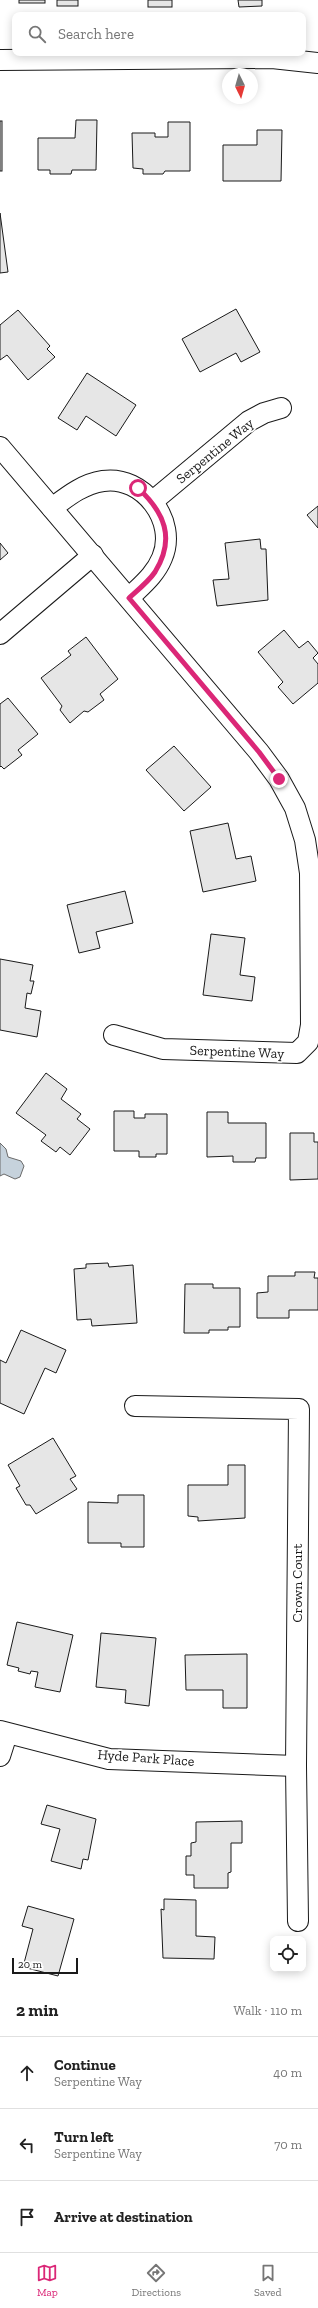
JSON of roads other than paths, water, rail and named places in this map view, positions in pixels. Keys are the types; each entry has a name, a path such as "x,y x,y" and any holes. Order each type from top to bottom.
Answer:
{"street":[{"path":"0,60 272,58 318,64"},
{"name":"Serpentine Way","path":"152,501 249,421 264,412 281,408"},
{"name":"Serpentine Way","path":"0,447 259,752 279,779 295,808 305,840 310,873 311,1025 308,1042 297,1053 163,1049 114,1035"},
{"path":"52,508 87,485 104,481 122,482 138,488 152,501 161,513 164,525 166,548 155,573 129,598"},
{"path":"0,634 92,555"},
{"name":"Crown Court","path":"134,1406 299,1409 296,1766 298,1921"},
{"path":"0,1756 4,1732"},
{"name":"Hyde Park Place","path":"4,1732 109,1759 296,1766"}]}
